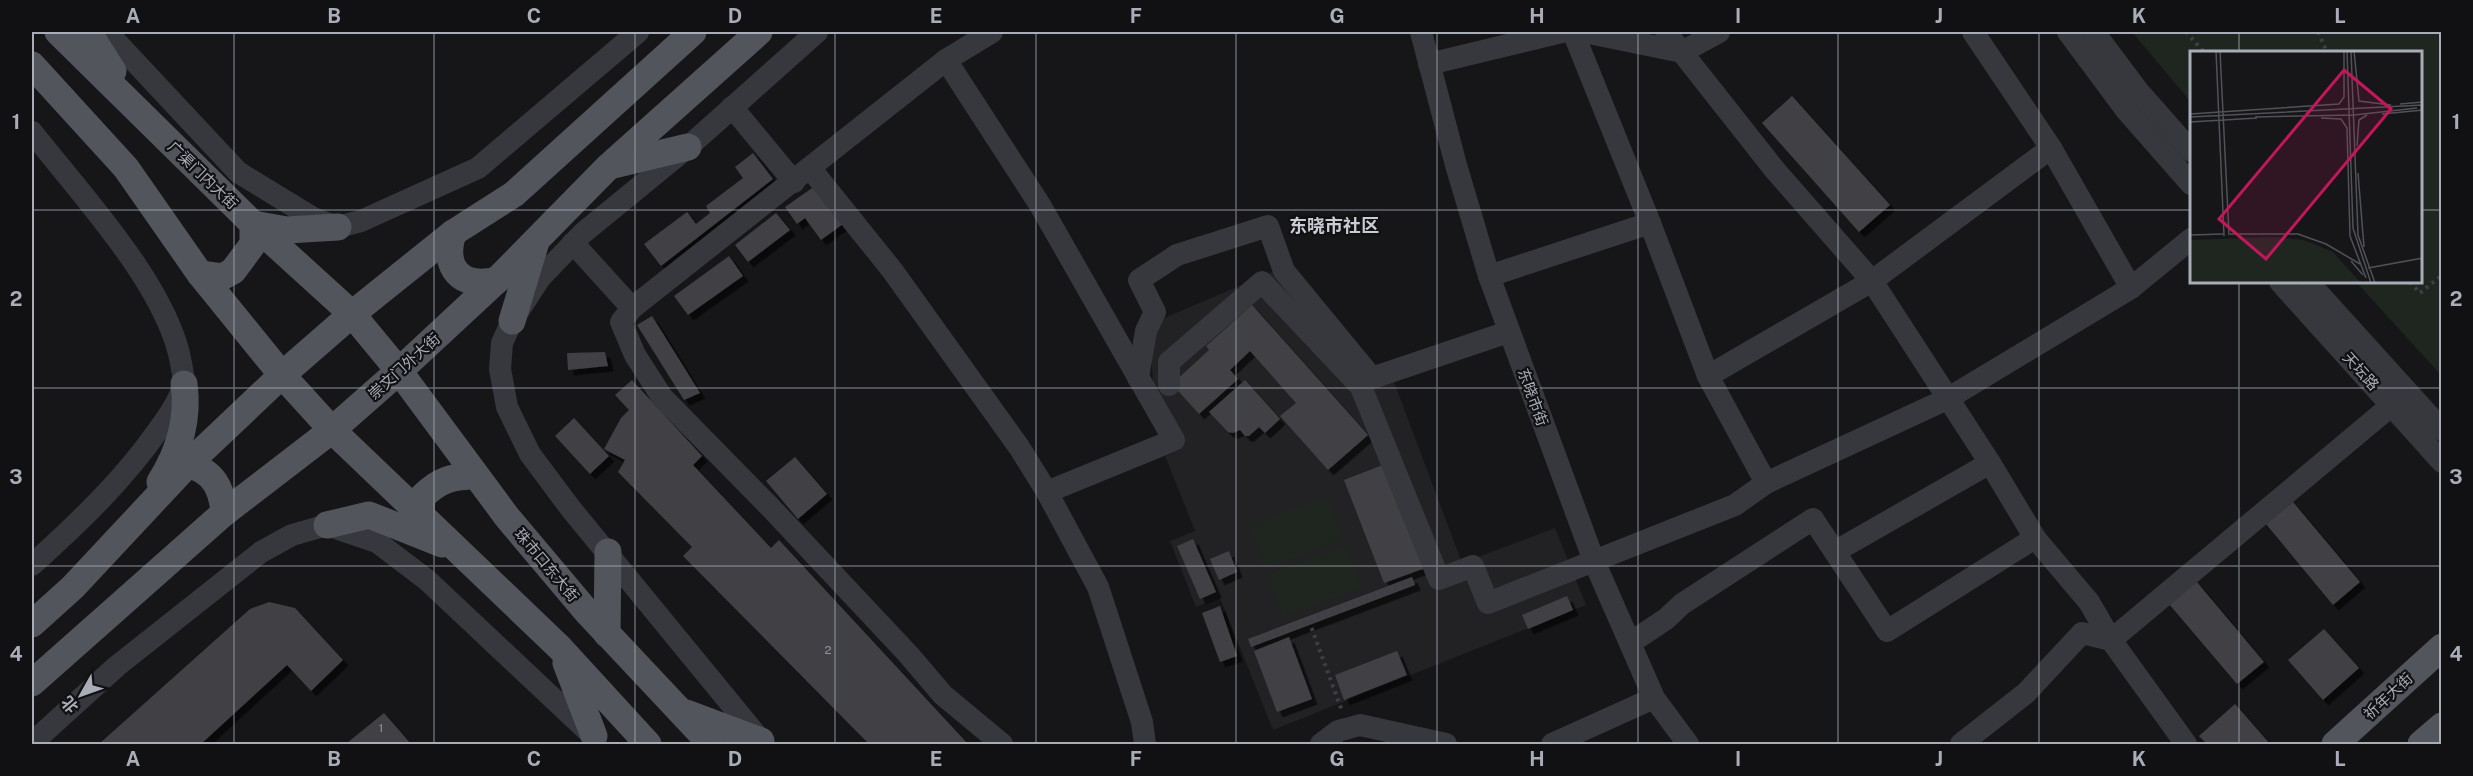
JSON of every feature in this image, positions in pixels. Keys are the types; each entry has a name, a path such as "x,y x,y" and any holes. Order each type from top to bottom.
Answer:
{"main road":[{"name":"广渠门内大街","path":"58,32 253,224 352,314 399,371"},
{"path":"88,32 135,108"},
{"path":"32,624 73,587 188,464 282,375 352,314 453,233 514,194 693,32"},
{"name":"崇文门外大街","path":"32,683 224,513 332,430 399,371 497,280 609,166 759,32"},
{"path":"32,65 144,190 200,274 282,375 332,430 560,648 648,744"},
{"path":"32,76 60,94"},
{"path":"609,166 688,147"},
{"path":"200,274 222,277 233,271 253,244 253,224 287,230 338,227"},
{"path":"453,233 448,249 450,263 454,270 468,280 477,282 497,280"},
{"path":"512,321 537,238"},
{"name":"珠市口东大街","path":"399,371 476,476 607,634 711,744"},
{"path":"138,518 169,468 182,431 187,408 184,384"},
{"path":"188,464 204,469 213,477 223,495 224,513"},
{"path":"421,517 422,497 435,484 456,476 476,476"},
{"path":"327,525 369,515 454,548"},
{"path":"607,634 608,552"},
{"name":"祈年大街","path":"2335,744 2442,647"},
{"path":"560,648 598,740"},
{"path":"680,711 763,743"},
{"path":"2421,744 2442,726"}],"street":[{"path":"106,32 238,172 313,218 338,227 361,221 478,168 638,32"},
{"path":"763,743 530,454 507,407 500,369 502,343 512,321 540,278 573,243 688,147 817,32"},
{"path":"992,32 946,60 632,308 621,322 635,355 662,398 778,516 908,654 943,695 1002,744"},
{"name":"东晓市街","path":"1421,32 1489,276 1508,332 1594,561 1654,699 1688,744"},
{"path":"1429,64 1562,32"},
{"path":"1573,32 1650,223 1708,376 1766,483"},
{"path":"1584,32 1682,52 1719,32"},
{"path":"1666,32 1774,169 1872,281 1990,463 2035,538 2089,603 2111,640 2187,744"},
{"path":"1973,32 2051,148 2131,288"},
{"path":"2068,32 2126,110 2190,183"},
{"path":"2094,32 2139,92 2190,150"},
{"path":"946,60 1040,205 1174,440 1047,492"},
{"path":"732,107 802,175 891,270 1019,447 1047,492 1098,587 1142,722 1144,744"},
{"path":"32,132 125,251 159,302 177,341 184,384 169,414 140,456 95,508 32,565"},
{"path":"1708,376 1872,281 2051,148"},
{"path":"1489,276 1650,223"},
{"path":"1138,378 1146,332 1155,312 1139,280 1176,255 1268,226 1284,271 1366,383 1439,579 1473,566 1488,603 1735,506 1766,483 1947,399 2131,288 2190,240"},
{"path":"573,243 632,308"},
{"path":"1169,385 1169,362 1262,282 1366,383"},
{"name":"天坛路","path":"2282,284 2442,462"},
{"name":"天坛路","path":"2310,284 2442,430"},
{"path":"1366,383 1508,332"},
{"path":"2111,640 2392,405"},
{"path":"1836,551 1990,463"},
{"path":"1630,643 1666,619 1682,604 1813,519 1887,632 2035,538"},
{"path":"32,743 117,666 261,552 292,535 327,525 377,542 427,580 598,740"},
{"path":"1961,744 2026,693 2082,633 2111,640"},
{"path":"1552,744 1654,699"},
{"path":"1321,744 1338,731 1360,725 1446,744"}],"path":[{"path":"2188,32 2203,51"},
{"path":"2318,32 2327,51"},
{"path":"2412,284 2420,293 2442,274"},
{"path":"1254,642 1410,582"},
{"path":"1309,621 1349,728"}],"shaded area":[{"path":"2132,32 2441,32 2441,375 2358,284 2422,284 2422,51 2190,51 2190,101"},
{"path":"1279,269 1370,380 1391,374 1462,563 1555,528 1586,605 1273,730 1220,598 1196,607 1170,541 1195,531 1165,456 1180,450 1153,384 1151,344 1162,319"},
{"path":"1327,496 1343,539 1265,569 1249,526"},
{"path":"1346,545 1361,587 1283,617 1267,574"}],"building":[{"path":"1792,96 1890,205 1859,232 1762,123"},
{"path":"753,153 773,179 661,266 644,244 687,212 696,224 710,213 706,206 743,178 735,167"},
{"path":"815,186 843,224 821,240 805,218 797,224 785,207"},
{"path":"776,213 790,230 748,262 735,245"},
{"path":"729,256 743,276 688,315 674,296"},
{"path":"1252,305 1368,435 1328,470 1280,416 1296,403 1250,351 1230,370 1238,379 1199,414 1172,384 1209,350 1206,346"},
{"path":"652,316 700,393 684,400 637,325"},
{"path":"605,352 608,366 568,370 567,353"},
{"path":"632,380 702,456 693,465 771,548 779,540 968,744 869,744 683,556 692,547 618,472 625,460 604,449 621,418 629,410 615,395"},
{"path":"1245,380 1280,419 1265,433 1259,427 1249,436 1245,436 1240,430 1233,433 1228,432 1209,412"},
{"path":"574,418 609,456 590,474 555,436"},
{"path":"795,457 827,494 798,519 766,481"},
{"path":"1388,463 1428,567 1384,583 1344,480"},
{"path":"2293,502 2360,582 2333,605 2266,524"},
{"path":"1193,539 1216,592 1200,599 1177,546"},
{"path":"1229,551 1237,572 1219,580 1210,559"},
{"path":"1412,577 1415,585 1251,647 1248,639"},
{"path":"2196,581 2264,662 2237,684 2169,604"},
{"path":"1567,596 1573,610 1528,629 1522,615"},
{"path":"269,602 295,608 343,660 311,691 287,665 201,744 99,744 250,609"},
{"path":"1220,606 1237,656 1220,662 1202,613"},
{"path":"2324,629 2359,668 2323,700 2288,660"},
{"path":"1289,637 1312,699 1277,712 1254,651"},
{"path":"1397,651 1407,675 1344,700 1335,675"},
{"path":"2235,704 2270,744 2207,744 2199,736"},
{"path":"384,713 411,744 347,743"}],"district":[{"name":"东晓市社区","path":"1334,225"}]}
